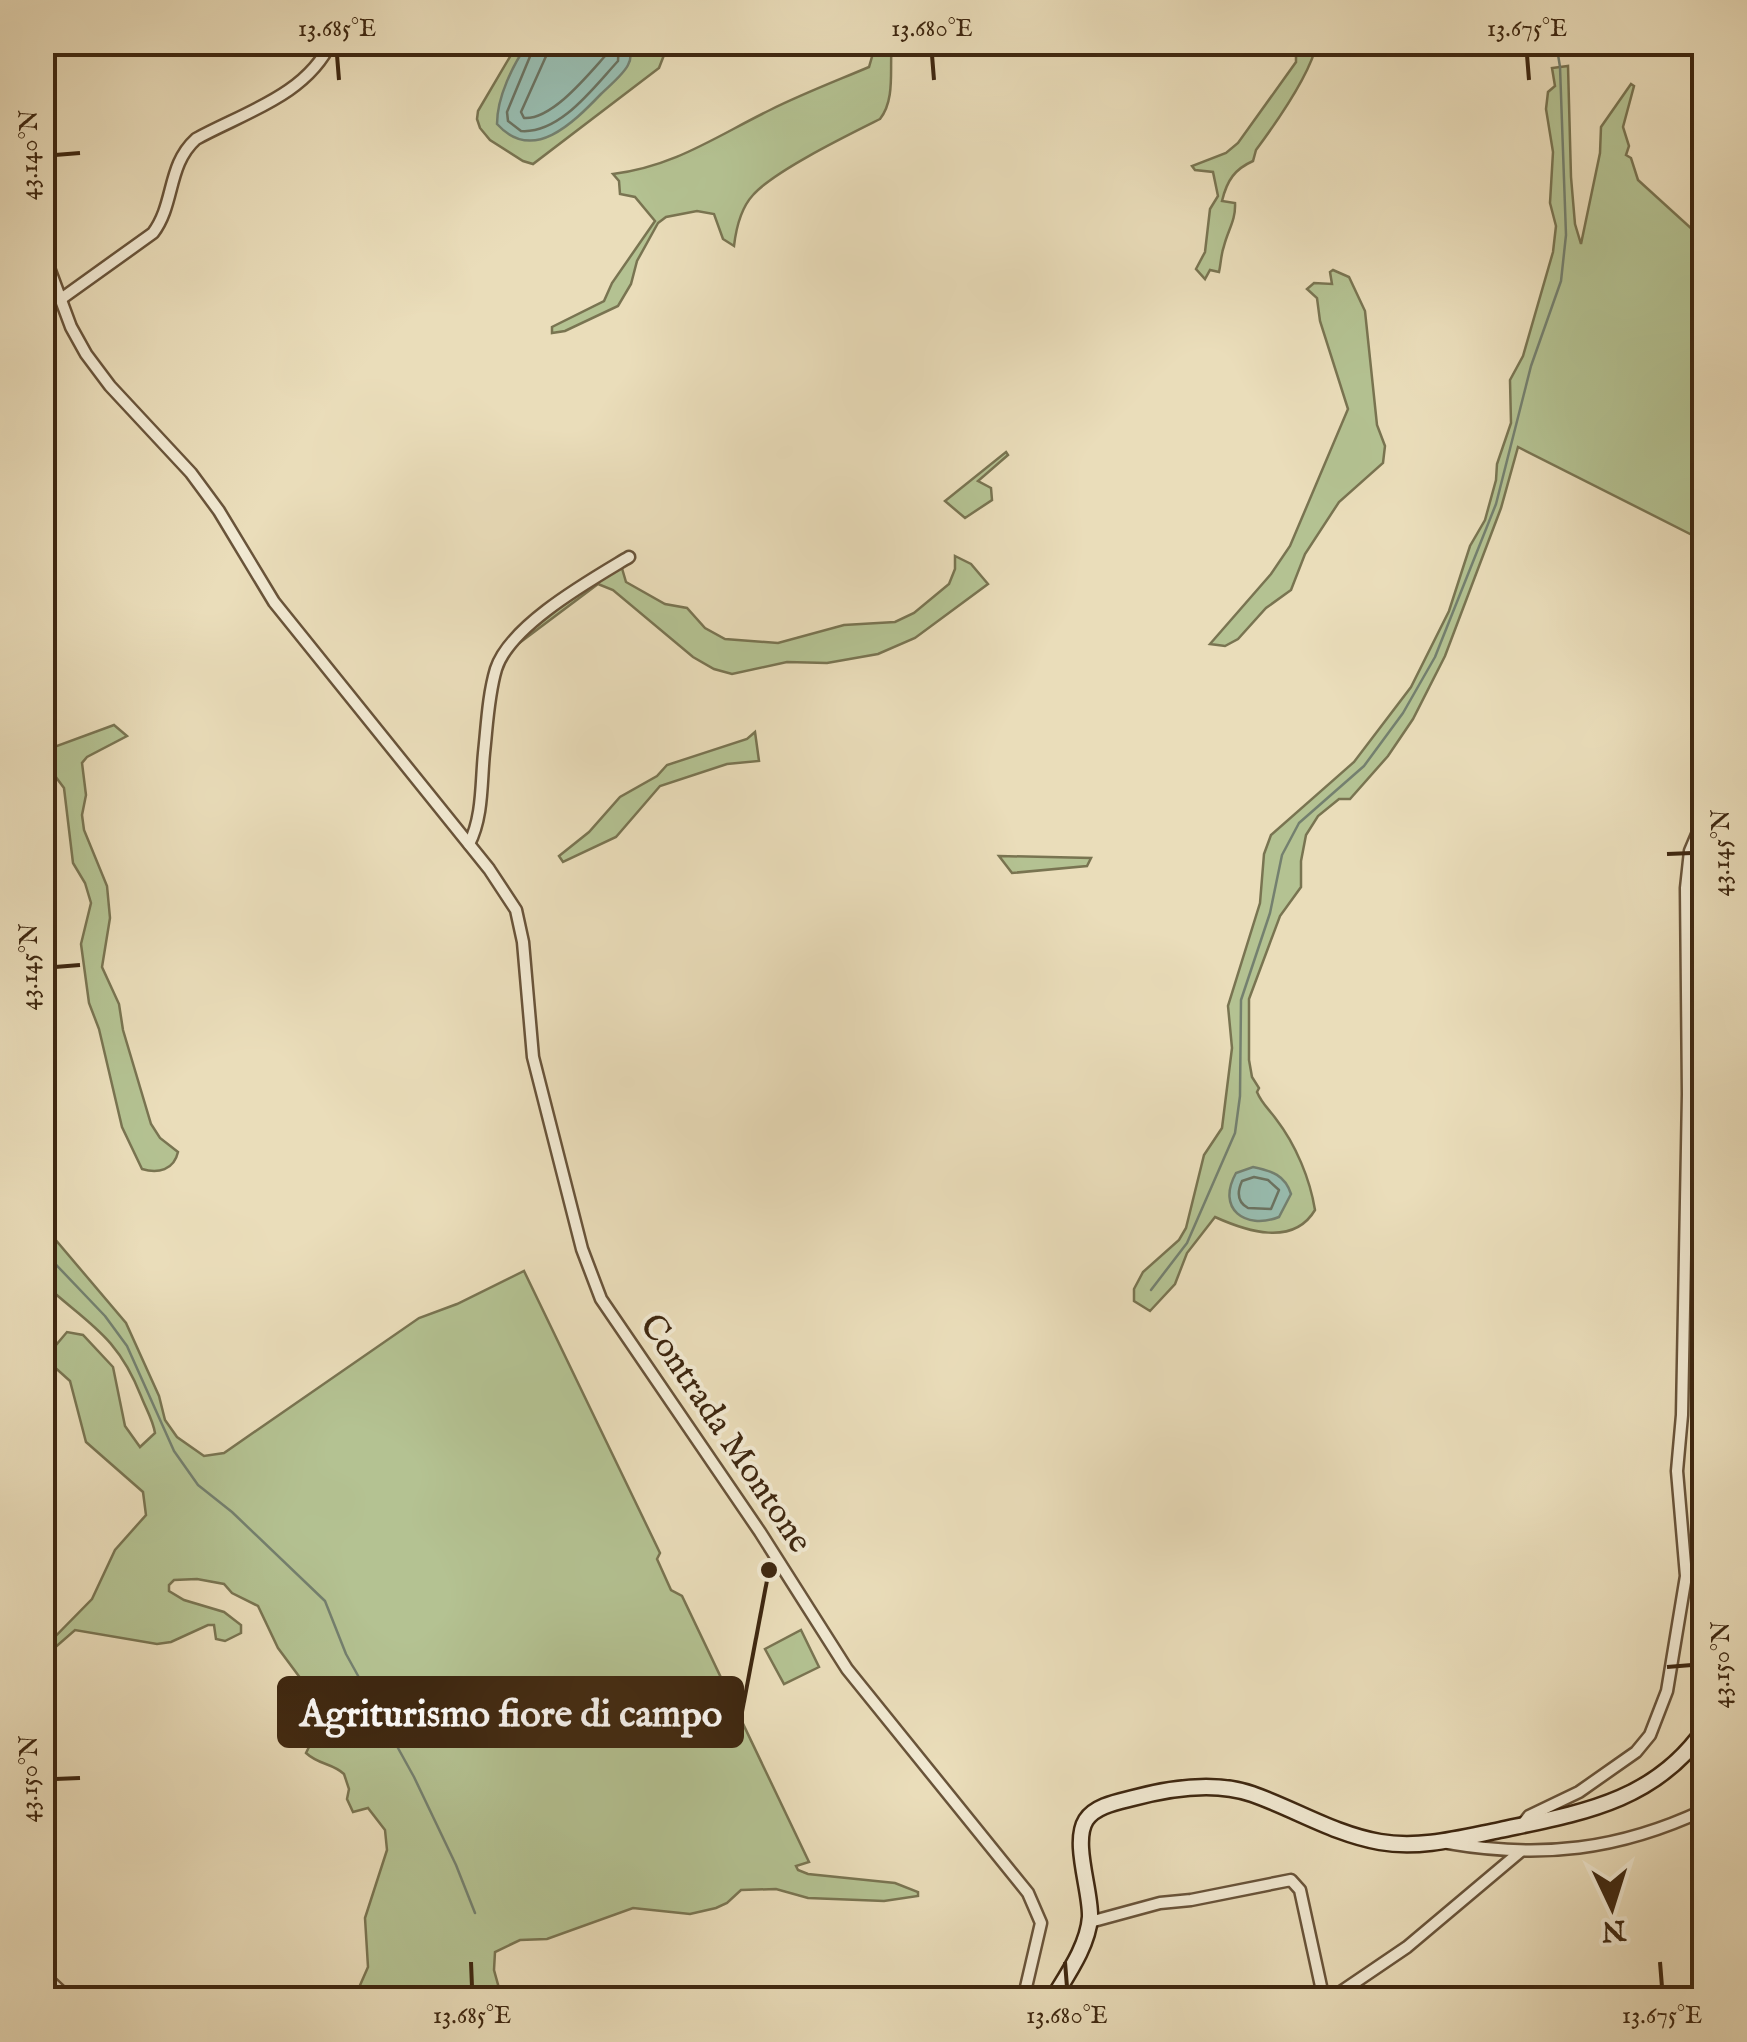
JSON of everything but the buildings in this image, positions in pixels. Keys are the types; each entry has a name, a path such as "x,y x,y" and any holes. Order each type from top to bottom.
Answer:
{"street":[{"path":"61,299 152,233 161,222 175,167 196,138 299,85 322,60 330,42"},
{"name":"Contrada Montone","path":"42,248 71,327 101,375 191,473 274,602 502,885 516,910 523,942 533,1057 576,1230 601,1299 760,1532 846,1669 1028,1893 1041,1923 1023,2000"},
{"path":"469,844 478,815 496,666 509,645 538,620 584,584 629,558"},
{"path":"1521,1826 1530,1816 1579,1792 1636,1752 1659,1717 1667,1690 1686,1576 1676,1471 1682,1415 1687,1132 1686,888 1690,851 1704,818"},
{"path":"1052,2000 1074,1962 1090,1922 1081,1836 1086,1819 1104,1806 1138,1796 1217,1786 1250,1793 1336,1830 1378,1842 1411,1846 1444,1842 1581,1813 1616,1801 1685,1758 1704,1730"},
{"path":"1444,1842 1521,1852 1580,1848 1640,1836 1704,1810"},
{"path":"1090,1922 1160,1903 1290,1880 1300,1890 1326,2000 1407,1947 1521,1852"},
{"path":"42,1974 70,2000"}],"green space":[{"path":"657,42 664,55 659,68 533,164 490,140 480,128 478,111 518,43"},
{"path":"876,43 892,43 890,92 880,119 812,154 763,186 745,206 734,246 723,239 714,214 697,211 666,217 658,223 637,261 631,284 618,306 565,331 552,333 552,327 604,301 655,221 635,197 620,194 619,181 613,174 675,157 782,104 869,67"},
{"path":"1296,43 1317,43 1300,84 1256,150 1253,161 1241,168 1226,187 1222,201 1235,203 1234,215 1219,272 1210,270 1205,279 1196,269 1205,252 1210,209 1218,196 1213,172 1195,170 1192,166 1226,153 1238,143 1296,62"},
{"path":"1568,66 1571,177 1581,244 1600,153 1601,127 1631,84 1634,86 1623,127 1629,146 1626,155 1631,158 1638,180 1704,240 1704,541 1518,447 1501,508 1445,656 1413,719 1388,756 1350,799 1339,799 1318,816 1306,835 1301,887 1280,916 1249,999 1252,1077 1261,1100 1296,1151 1315,1210 1294,1229 1268,1233 1215,1217 1187,1253 1175,1284 1150,1311 1134,1301 1134,1289 1143,1272 1179,1240 1186,1228 1204,1155 1222,1128 1232,1048 1228,1006 1260,903 1264,854 1271,835 1354,762 1411,687 1449,611 1470,546 1485,520 1511,423 1510,380 1523,356 1553,252 1553,152 1546,109 1548,92 1555,86 1552,68"},
{"path":"1333,270 1349,277 1365,311 1377,425 1385,446 1383,463 1339,502 1305,554 1291,590 1266,608 1238,639 1225,646 1210,644 1290,546 1348,409 1320,321 1317,298 1307,289 1314,283 1332,284"},
{"path":"1006,452 1008,455 978,481 991,488 992,500 965,518 945,501"},
{"path":"955,556 971,564 988,584 915,638 878,654 827,663 787,662 732,674 693,657 613,590 598,584 510,650 562,603 621,565 626,582 665,604 687,608 705,628 725,639 778,643 844,625 895,622 914,613 949,584"},
{"path":"114,725 127,736 82,763 86,795 82,815 84,830 107,886 110,918 102,967 119,1004 151,1124 160,1138 178,1152 169,1167 159,1171 142,1169 122,1127 89,1003 81,944 91,903 73,863 64,788 55,776 43,774 43,751"},
{"path":"755,732 759,761 727,764 660,786 616,837 563,862 559,856 589,832 620,797 657,776 667,765 747,739"},
{"path":"999,856 1091,858 1087,866 1012,873"},
{"path":"43,1225 126,1323 159,1396 165,1420 177,1437 204,1456 224,1453 419,1318 524,1271 660,1553 657,1559 671,1590 682,1596 809,1862 796,1866 798,1870 895,1883 918,1892 918,1896 884,1901 808,1898 776,1889 741,1890 727,1903 690,1914 633,1908 547,1939 520,1940 495,1952 494,1970 502,1999 477,1990 470,1991 466,1999 354,1999 368,1967 365,1918 387,1850 385,1830 368,1808 353,1812 344,1774 306,1753 332,1719 333,1708 322,1689 301,1679 278,1648 258,1606 232,1593 224,1584 174,1580 169,1591 184,1600 224,1612 241,1625 241,1633 225,1641 216,1639 214,1625 208,1625 171,1642 157,1644 75,1630 43,1658 43,1649 92,1599 115,1550 146,1515 143,1492 86,1442 70,1381 51,1364 51,1351 67,1332 83,1335 113,1367 125,1426 140,1447 155,1433 122,1358 100,1332 43,1283"},
{"path":"801,1630 819,1667 784,1684 765,1649"}],"water":[{"path":"529,42 627,43 630,59 626,69 565,127 538,140 524,140 497,124 507,81"},
{"path":"1253,1167 1285,1182 1291,1194 1279,1217 1255,1221 1237,1213 1232,1206 1231,1186 1236,1173"}],"waterway":[{"path":"1151,1290 1187,1243 1235,1133 1240,1096 1241,1000 1270,913 1282,855 1299,823 1364,766 1403,713 1435,657 1496,504 1531,366 1561,281 1566,235 1556,42"},
{"path":"42,1250 105,1316 127,1346 174,1451 198,1485 325,1601 346,1654 414,1777 475,1913"}],"place":[{"name":"Agriturismo fiore di campo","path":"769,1570"}]}
